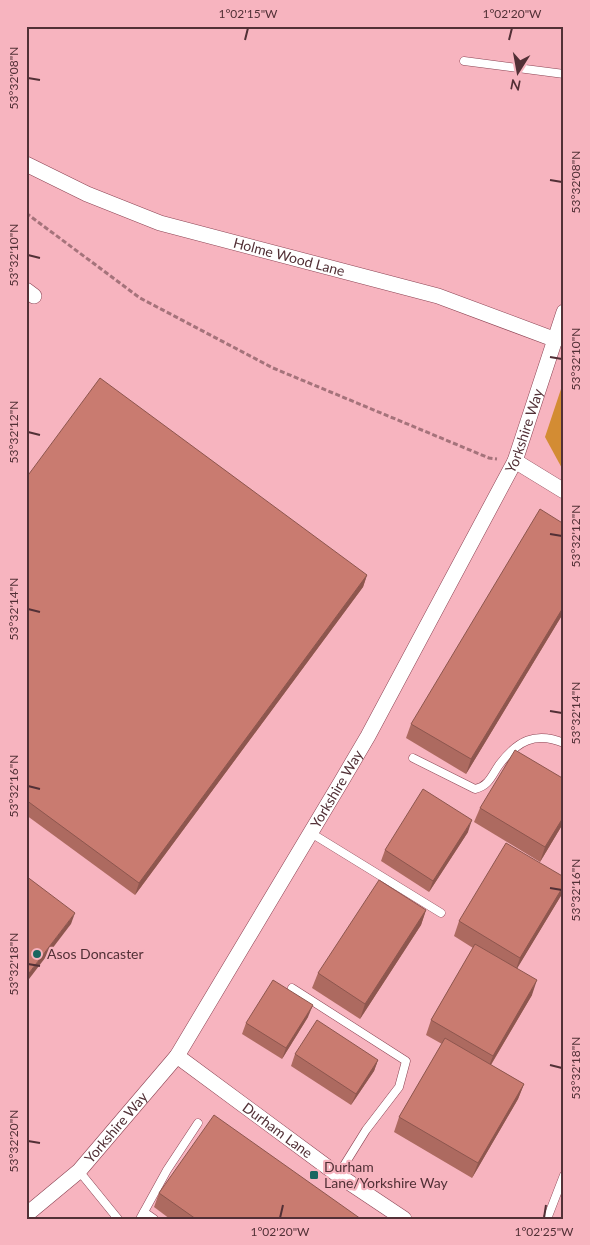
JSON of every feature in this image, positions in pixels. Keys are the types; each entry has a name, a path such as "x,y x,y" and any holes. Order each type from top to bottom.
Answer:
{"street":[{"name":"Holme Wood Lane","path":"26,164 87,194 160,223 438,296 556,340"},
{"name":"Yorkshire Way","path":"26,1215 79,1171 177,1056 311,833 368,736 515,461 564,312"},
{"path":"515,461 564,491"},
{"name":"Durham Lane","path":"177,1056 338,1175 404,1219"}],"lane":[{"path":"464,61 564,74"},
{"path":"414,758 475,789 487,784 508,754 519,744 540,736 564,743"},
{"path":"311,833 441,913"},
{"path":"292,988 406,1061 399,1087 366,1130 338,1175"},
{"path":"154,1219 142,1215 198,1123"},
{"path":"79,1171 118,1219"},
{"path":"547,1219 564,1175"}],"path":[{"path":"26,213 140,298 273,368 489,458 515,461"}],"shaded area":[{"path":"564,380 564,472 545,437"}],"building":[{"path":"100,378 367,575 139,883 26,800 26,478"},
{"path":"540,509 564,524 564,606 471,759 411,724"},
{"path":"515,750 564,779 564,816 545,847 480,808"},
{"path":"423,789 472,820 433,881 385,850"},
{"path":"506,843 564,877 564,885 520,958 459,921"},
{"name":"Asos Doncaster","path":"26,876 75,913 26,977"},
{"path":"379,880 426,910 365,1004 318,973"},
{"path":"475,944 537,980 493,1056 431,1020"},
{"path":"273,980 313,1005 286,1048 246,1023"},
{"path":"317,1020 378,1060 356,1094 295,1054"},
{"path":"445,1038 524,1084 478,1163 399,1117"},
{"path":"214,1115 361,1219 196,1219 159,1193"}],"place":[{"name":"Asos Doncaster","path":"37,954"},
{"name":"Durham Lane/Yorkshire Way","path":"314,1175"}]}
